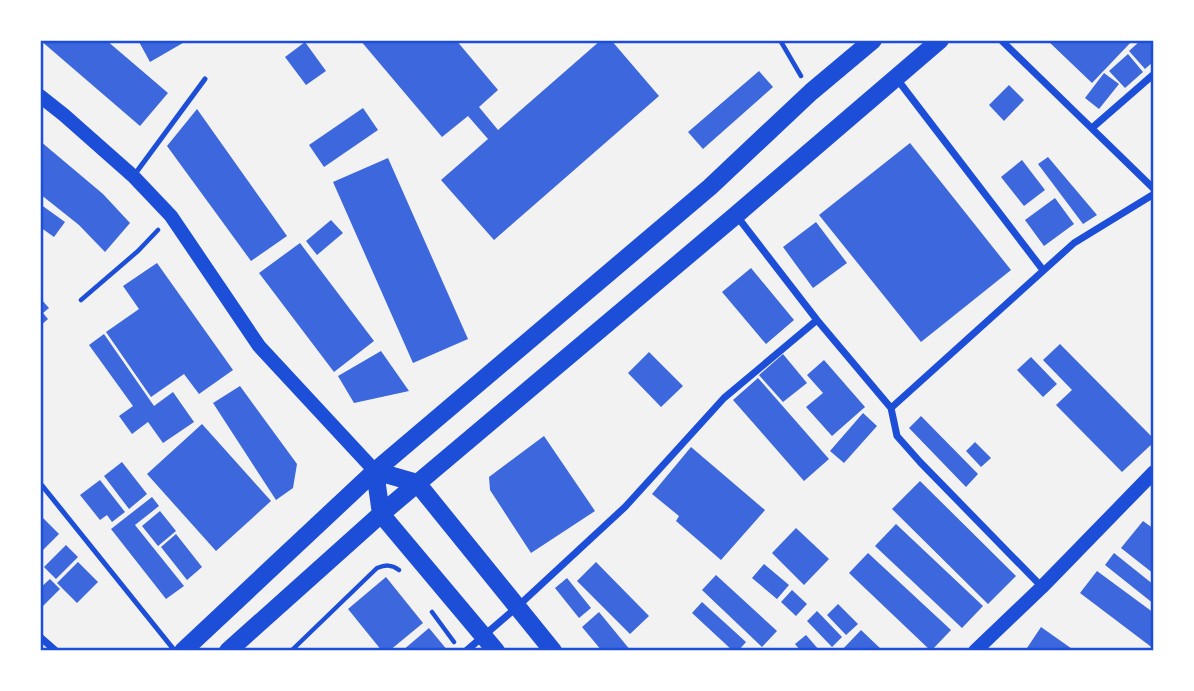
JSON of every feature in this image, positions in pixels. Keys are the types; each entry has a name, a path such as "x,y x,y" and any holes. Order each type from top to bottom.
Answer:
{"main road":[{"path":"183,651 374,471 710,187 811,92 873,40"},
{"path":"228,651 381,514 940,40"},
{"path":"40,96 133,176 171,216 259,346 374,471 418,483 553,651"},
{"path":"374,471 381,514 496,651"},
{"path":"975,651 1042,587 1154,472"}],"street":[{"path":"891,408 1074,243 1154,191 1001,40"},
{"path":"1091,128 1154,74"},
{"path":"897,77 1043,270"},
{"path":"736,215 817,320 891,408 897,436 920,463 1042,587"},
{"path":"464,651 517,607 625,507 724,398 817,320"},
{"path":"40,637 56,651"}],"lane":[{"path":"133,176 205,79"},
{"path":"40,484 175,651"}],"path":[{"path":"779,40 811,92"},
{"path":"81,300 138,251 171,216"},
{"path":"291,651 377,568 390,565 403,574"},
{"path":"426,604 464,651"}],"building":[{"path":"40,40 106,40 168,93 140,126"},
{"path":"138,40 188,40 150,62"},
{"path":"360,40 456,40 498,90 479,107 498,130 601,40 611,40 659,96 494,240 441,180 488,139 468,116 442,137"},
{"path":"1047,40 1133,40 1092,83"},
{"path":"1141,40 1154,40 1154,61 1145,69 1129,51"},
{"path":"305,42 326,71 306,85 285,57"},
{"path":"1128,54 1143,72 1125,88 1109,71"},
{"path":"759,71 773,87 703,149 688,132"},
{"path":"1104,73 1119,84 1099,109 1085,98"},
{"path":"1009,85 1024,100 1004,121 989,105"},
{"path":"363,108 378,130 324,167 309,145"},
{"path":"197,109 287,236 251,261 167,146"},
{"path":"40,141 103,194 130,223 105,252 79,225 40,194"},
{"path":"910,143 1011,270 921,342 819,215"},
{"path":"1048,157 1097,215 1083,224 1038,164"},
{"path":"388,158 468,339 413,363 333,182"},
{"path":"1022,160 1045,190 1024,206 1001,177"},
{"path":"1055,198 1074,224 1044,246 1025,220"},
{"path":"40,204 65,222 54,237 40,227"},
{"path":"331,220 343,233 317,255 306,241"},
{"path":"816,222 847,263 813,288 783,247"},
{"path":"300,243 374,341 334,372 259,273"},
{"path":"157,263 233,370 199,394 184,374 151,397 106,332 139,309 123,286"},
{"path":"751,268 794,320 766,344 722,292"},
{"path":"40,298 49,308 43,313 48,319 40,326"},
{"path":"104,334 154,406 173,392 194,422 163,443 148,422 132,434 119,416 133,406 89,345"},
{"path":"1060,344 1154,439 1122,472 1056,405 1072,390 1043,360"},
{"path":"381,351 409,391 354,403 338,376"},
{"path":"649,352 683,386 661,407 628,373"},
{"path":"783,354 807,383 783,402 759,375"},
{"path":"1031,357 1057,384 1043,397 1017,370"},
{"path":"824,360 865,407 832,436 806,407 823,393 807,375"},
{"path":"758,378 829,459 804,481 733,400"},
{"path":"240,386 297,464 293,488 276,500 213,403"},
{"path":"863,413 877,426 844,463 830,451"},
{"path":"921,416 978,474 966,487 909,428"},
{"path":"202,424 271,501 216,551 147,474"},
{"path":"544,436 595,511 531,553 490,490 489,477"},
{"path":"975,442 991,458 981,467 966,451"},
{"path":"691,447 765,510 721,560 676,521 679,516 652,494"},
{"path":"122,462 147,494 129,509 104,476"},
{"path":"100,480 125,512 112,522 107,515 100,520 80,495"},
{"path":"920,481 1016,576 988,604 892,509"},
{"path":"152,497 159,506 135,525 184,586 166,599 111,529"},
{"path":"160,511 176,531 158,546 142,526"},
{"path":"40,515 59,534 40,553"},
{"path":"1143,521 1154,529 1154,574 1121,548"},
{"path":"896,524 983,606 962,628 875,546"},
{"path":"796,528 829,559 804,585 772,553"},
{"path":"176,534 202,567 187,580 161,547"},
{"path":"66,545 78,557 56,579 44,567"},
{"path":"868,553 951,630 931,651 849,573"},
{"path":"1114,553 1154,585 1154,604 1105,565"},
{"path":"78,562 98,582 77,603 57,583"},
{"path":"596,562 649,616 630,634 577,581"},
{"path":"764,564 789,585 777,599 752,578"},
{"path":"1097,571 1154,613 1154,649 1080,593"},
{"path":"716,575 777,631 762,647 702,590"},
{"path":"386,577 423,623 389,651 382,651 348,609"},
{"path":"567,578 591,608 579,618 555,588"},
{"path":"50,579 60,589 40,609 40,588"},
{"path":"792,590 807,604 796,616 781,602"},
{"path":"702,602 746,642 738,651 733,651 692,613"},
{"path":"838,604 858,624 846,635 827,615"},
{"path":"817,611 842,637 832,647 807,621"},
{"path":"599,612 631,651 602,651 582,627"},
{"path":"1041,627 1075,651 1025,651"},
{"path":"429,628 448,651 402,651"},
{"path":"861,630 883,651 841,651"},
{"path":"806,635 820,651 801,651 795,644"}]}
